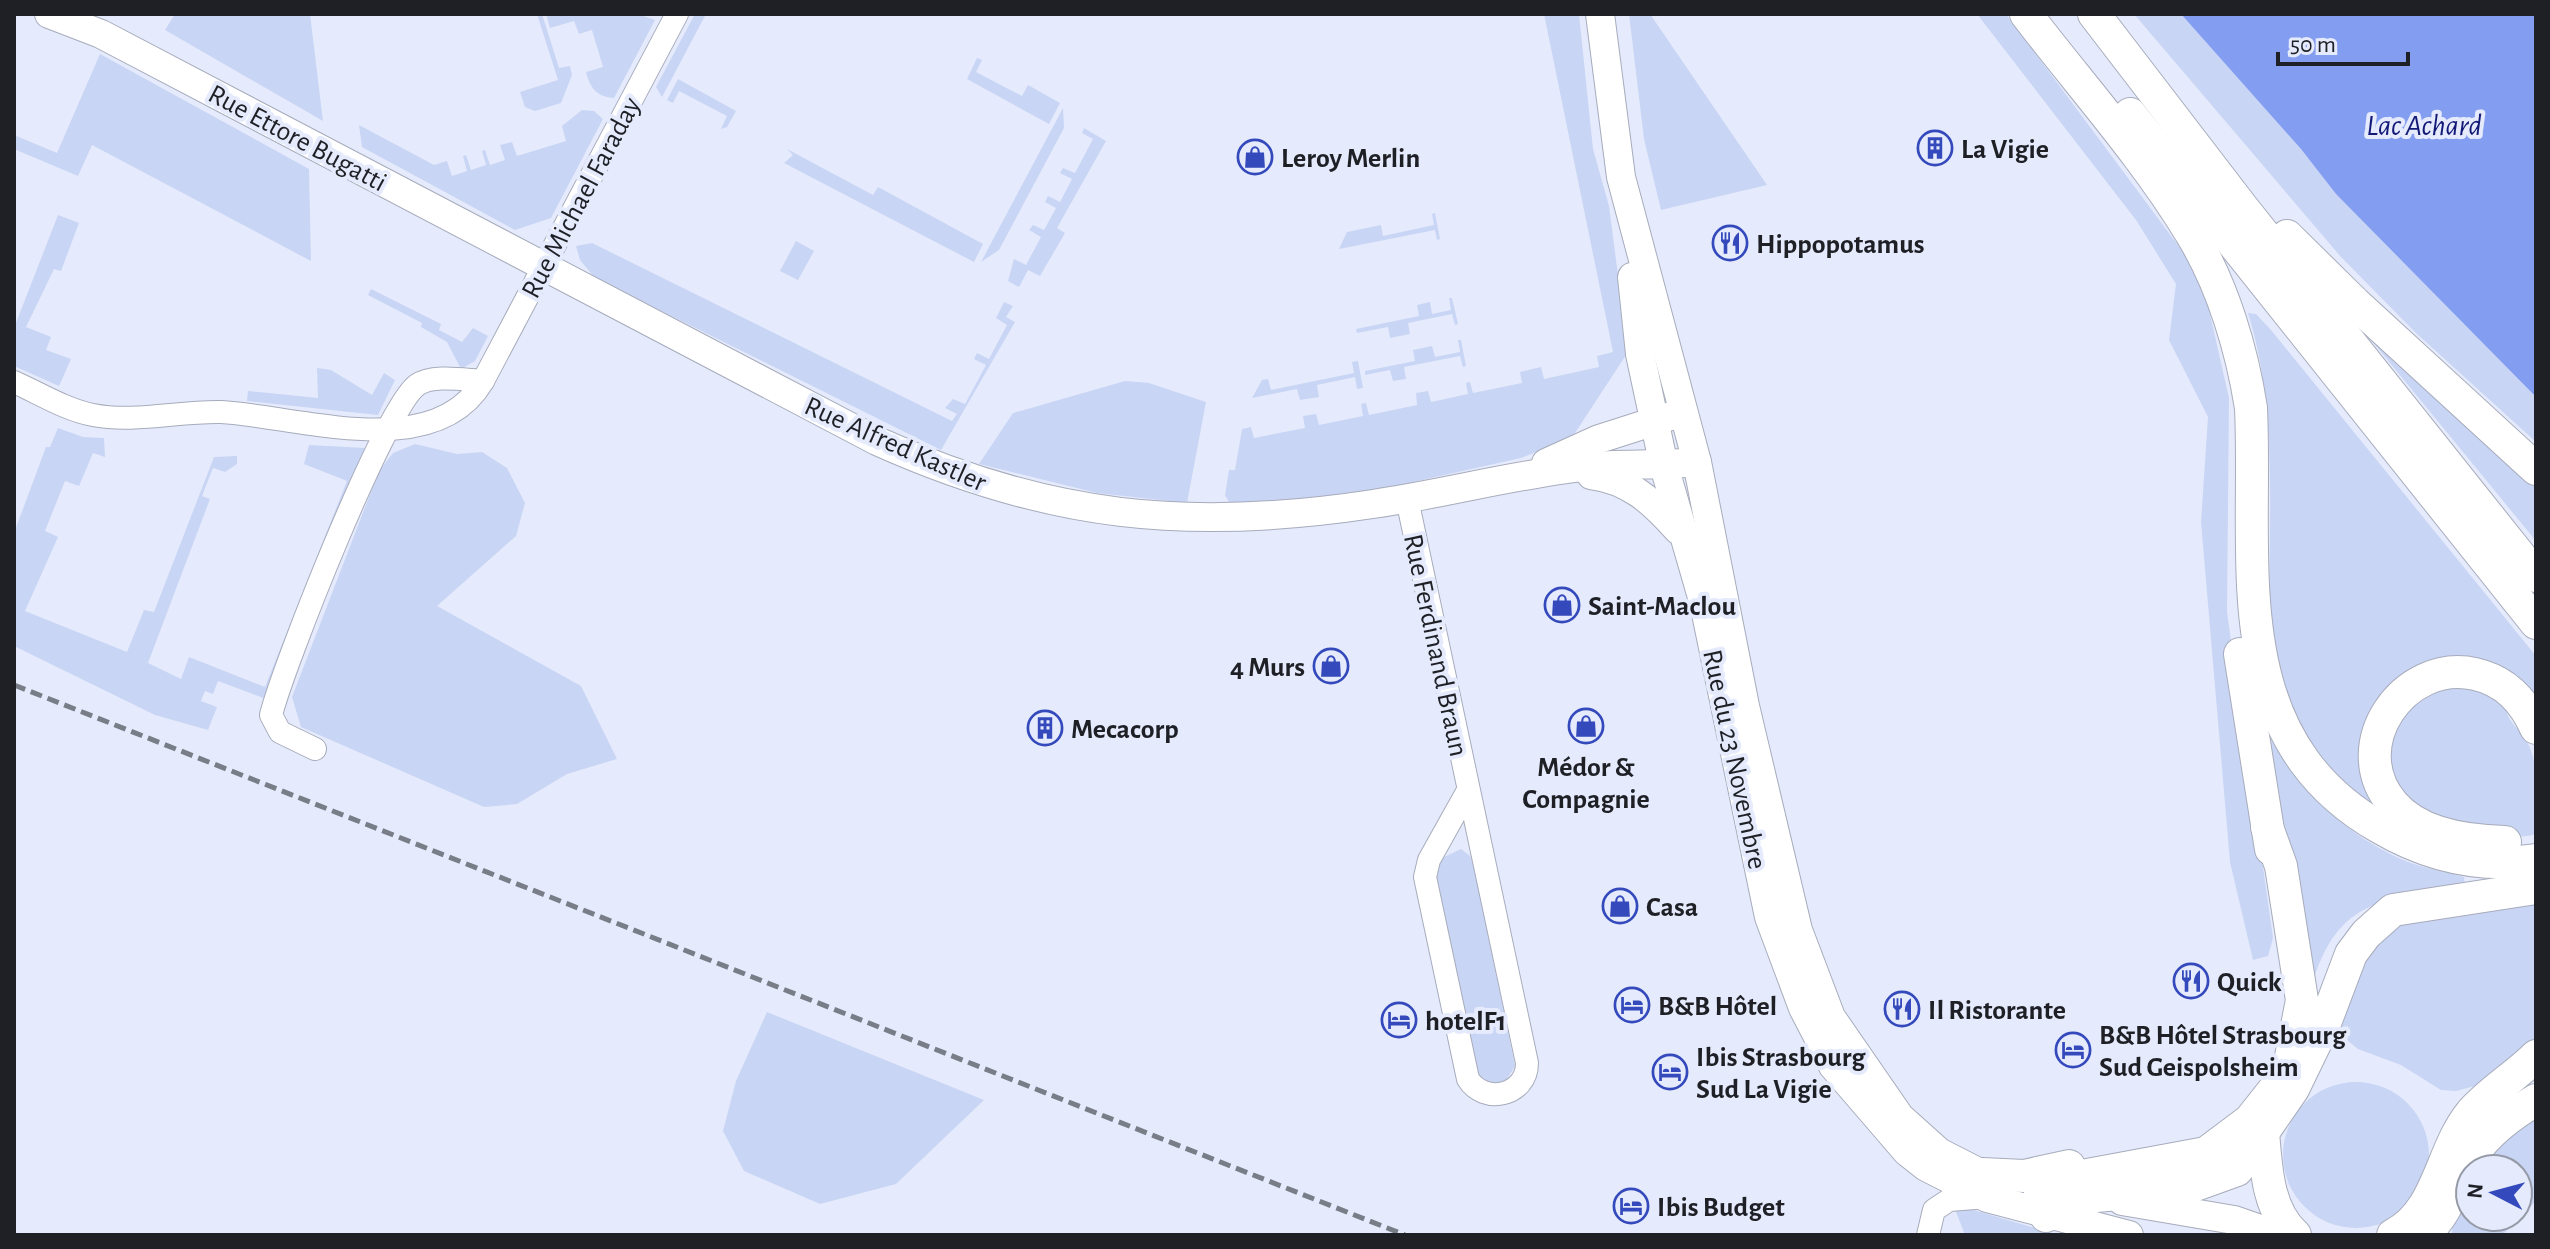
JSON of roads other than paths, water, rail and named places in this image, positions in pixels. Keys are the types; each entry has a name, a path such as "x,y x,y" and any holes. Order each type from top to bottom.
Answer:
{"highway":[{"path":"2026,14 2193,236 2222,300 2239,351 2251,408 2255,633 2267,687 2291,739 2317,776 2347,807 2418,848 2452,859 2533,864"},
{"path":"2051,14 2536,623"},
{"path":"2094,14 2242,207 2536,576"},
{"path":"2242,207 2270,217 2355,303 2536,469"},
{"path":"1984,1185 2196,1140 2243,1104 2275,1066 2289,1000 2267,827 2236,628 2239,351"},
{"path":"2533,864 2481,842 2434,831 2410,818 2392,804 2382,785 2376,743 2381,723 2404,691 2421,678 2443,671 2462,671 2499,683 2516,695 2536,728"},
{"path":"2267,827 2281,866 2302,1000 2288,1072 2250,1120 2206,1153 2055,1181 2047,1201 2187,1188 2237,1170 2293,1089 2325,1023 2351,954 2375,926 2393,910 2533,864"},
{"path":"2393,1235 2410,1226 2427,1200 2450,1145 2472,1112 2536,1056"},
{"path":"2424,1235 2444,1216 2473,1154 2510,1115 2536,1100"},
{"path":"2263,1132 2267,1179 2278,1209 2295,1235"}],"main road":[{"name":"Rue Ettore Bugatti","path":"49,14 101,34 544,266"},
{"path":"1600,14 1621,177"},
{"name":"Rue du 23 Novembre","path":"1621,177 1697,462 1702,495 1696,534 1704,604 1769,917 1803,1008 1833,1066 1907,1152 1926,1167 1984,1185"},
{"name":"Rue du 23 Novembre","path":"1621,177 1639,347 1654,419 1675,507 1696,534"},
{"name":"Rue Alfred Kastler","path":"544,266 877,441 943,470 1007,491 1117,513 1207,519 1256,518 1407,499 1579,467 1664,466 1697,462"},
{"name":"Rue Alfred Kastler","path":"1514,478 1576,448 1654,419 1684,414"},
{"path":"1558,472 1617,479 1696,534 1798,930 1831,1017 1900,1117 1939,1152 1984,1185 2047,1201 2129,1235"},
{"path":"2096,1196 2234,1220 2277,1235"}],"street":[{"name":"Rue Michael Faraday","path":"14,382 97,416 217,412 372,431 457,410 471,399 483,381 677,14"},
{"path":"315,749 280,732 271,715 335,548 388,429 409,393 420,383 483,381"},
{"name":"Rue Ferdinand Braun","path":"1407,499 1527,1063 1527,1075 1522,1084 1490,1095 1477,1092 1468,1079 1425,877 1429,860 1467,792"},
{"path":"1928,1235 1934,1210 1984,1185"}],"water":[{"name":"Lac Achard","path":"2181,14 2536,14 2536,397 2336,194 2301,149"}],"railway":[{"path":"14,685 1405,1235"}],"place":[{"name":"La Vigie","path":"1935,148"},
{"name":"Leroy Merlin","path":"1255,157"},
{"name":"Hippopotamus","path":"1730,243"},
{"name":"Saint-Maclou","path":"1562,605"},
{"name":"4 Murs","path":"1331,666"},
{"name":"Médor & Compagnie","path":"1586,726"},
{"name":"Mecacorp","path":"1045,728"},
{"name":"Casa","path":"1620,906"},
{"name":"Quick","path":"2191,981"},
{"name":"B&B Hôtel","path":"1632,1005"},
{"name":"Il Ristorante","path":"1902,1009"},
{"name":"hotelF1","path":"1399,1020"},
{"name":"B&B Hôtel Strasbourg Sud Geispolsheim","path":"2073,1050"},
{"name":"Ibis Strasbourg Sud La Vigie","path":"1670,1072"},
{"name":"Ibis Budget","path":"1631,1206"}]}
